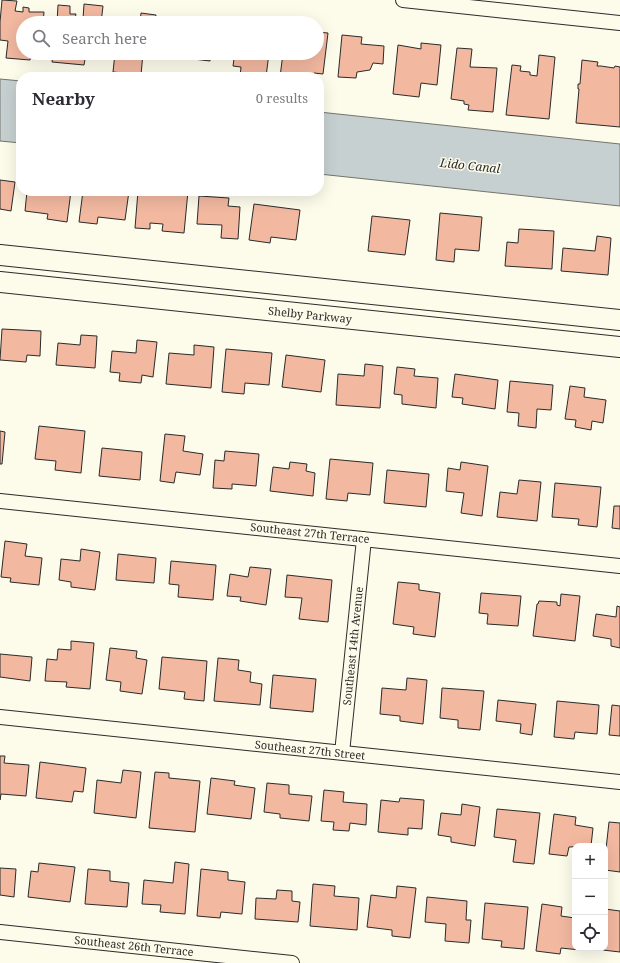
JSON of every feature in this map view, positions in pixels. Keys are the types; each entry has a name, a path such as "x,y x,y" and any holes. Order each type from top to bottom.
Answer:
{"street":[{"path":"404,0 620,23"},
{"path":"0,255 620,320"},
{"name":"Shelby Parkway","path":"0,282 620,347"},
{"name":"Southeast 27th Terrace","path":"0,501 620,566"},
{"name":"Southeast 14th Avenue","path":"342,753 364,538"},
{"name":"Southeast 27th Street","path":"0,717 620,782"},
{"name":"Southeast 26th Terrace","path":"0,932 292,963"}],"water":[{"path":"0,79 16,81 16,143 0,141"},
{"name":"Lido Canal","path":"324,113 620,144 620,206 324,175"}],"building":[{"path":"2,0 17,1 15,11 23,12 23,7 29,8 29,12 44,12 44,16 16,16 16,59 6,58 8,41 0,40"},
{"path":"84,4 103,6 102,16 83,16"},
{"path":"58,5 70,6 70,14 76,14 76,16 57,16"},
{"path":"141,13 156,15 156,16 141,16"},
{"path":"324,33 328,33 323,72 281,72 282,60 324,60"},
{"path":"342,35 362,37 361,44 384,46 383,64 373,63 370,70 357,72 356,78 338,77"},
{"path":"421,43 441,45 437,85 421,83 419,97 393,94 398,45 421,49"},
{"path":"457,48 472,49 470,67 497,68 493,112 468,110 469,105 464,104 464,101 451,99"},
{"path":"539,55 555,57 549,119 506,115 512,65 521,66 520,71 530,72 530,75 537,76"},
{"path":"52,60 85,60 84,65 52,62"},
{"path":"114,60 142,60 141,72 113,72"},
{"path":"234,60 268,60 267,72 240,72 241,67 233,66"},
{"path":"582,60 598,62 597,66 614,68 615,66 620,67 620,127 576,123 579,89 578,84 580,84"},
{"path":"0,180 15,182 11,211 0,209"},
{"path":"26,196 70,196 67,222 47,219 48,214 25,211"},
{"path":"82,196 128,196 125,220 98,217 97,224 79,222"},
{"path":"138,196 188,196 184,233 162,231 163,224 150,223 150,229 135,228"},
{"path":"199,196 229,198 228,206 240,207 238,239 221,238 222,225 197,224"},
{"path":"254,204 300,210 296,240 271,237 270,243 249,240"},
{"path":"440,213 482,217 479,251 455,249 454,262 436,260"},
{"path":"372,216 410,220 405,255 368,251"},
{"path":"519,229 554,231 552,269 505,266 507,242 518,243"},
{"path":"597,236 611,238 608,275 561,271 563,248 595,251"},
{"path":"2,329 41,331 40,356 27,355 26,362 0,360"},
{"path":"81,335 97,336 95,368 56,365 58,343 80,345"},
{"path":"137,340 157,342 153,377 142,375 141,383 119,381 120,373 110,372 112,351 136,353"},
{"path":"194,345 214,347 211,388 166,384 169,353 194,355"},
{"path":"226,349 272,353 269,385 245,383 244,394 222,392"},
{"path":"286,355 325,360 321,392 282,387"},
{"path":"365,364 383,366 380,408 336,405 338,374 364,376"},
{"path":"397,367 415,369 414,376 438,378 436,408 402,404 402,395 394,394"},
{"path":"455,374 498,380 495,409 462,404 463,398 452,397"},
{"path":"510,381 553,385 551,410 537,409 536,428 518,426 519,413 507,412"},
{"path":"570,386 585,388 584,397 606,400 603,423 592,421 591,430 575,427 576,420 565,419"},
{"path":"39,426 85,431 81,473 55,470 56,461 35,459"},
{"path":"0,431 5,432 2,464 0,464"},
{"path":"165,434 185,436 183,451 203,454 200,475 176,472 174,483 160,481"},
{"path":"102,448 142,452 140,480 99,476"},
{"path":"225,451 259,454 256,486 232,484 232,489 213,488 215,460 224,461"},
{"path":"330,459 373,463 370,495 348,493 347,501 326,499"},
{"path":"290,462 307,464 306,471 315,473 313,496 270,491 273,467 289,469"},
{"path":"461,462 488,466 482,516 461,513 464,493 446,491 448,468 460,470"},
{"path":"387,470 429,474 426,507 384,503"},
{"path":"519,480 541,482 537,521 497,517 500,492 517,494"},
{"path":"555,483 601,487 597,527 578,525 579,519 552,517"},
{"path":"614,506 620,506 620,529 612,528"},
{"path":"5,541 27,544 25,556 42,558 39,585 10,582 11,578 1,577"},
{"path":"81,549 100,552 95,590 71,587 71,582 59,580 61,559 80,561"},
{"path":"118,554 156,558 154,583 116,580"},
{"path":"171,561 216,565 213,600 178,597 179,585 169,584"},
{"path":"250,567 271,569 266,605 240,601 241,597 227,596 230,574 248,577"},
{"path":"287,575 332,580 328,622 299,619 302,598 285,597"},
{"path":"398,582 419,584 419,590 440,593 435,637 413,634 414,627 393,624"},
{"path":"481,593 521,596 518,626 487,624 488,614 479,613"},
{"path":"561,594 580,596 575,641 533,636 537,604 539,601 557,602 557,605 560,606"},
{"path":"617,606 620,607 620,648 611,646 611,639 593,636 596,614 616,617"},
{"path":"71,641 94,643 90,689 66,687 67,682 45,681 47,659 57,660 58,649 71,650"},
{"path":"110,648 137,651 136,658 147,660 142,694 120,691 121,682 106,680"},
{"path":"0,654 32,657 30,681 0,677"},
{"path":"162,657 207,661 204,701 184,699 185,692 159,689"},
{"path":"218,658 239,660 238,670 251,672 250,682 262,684 260,705 214,701"},
{"path":"273,675 316,679 313,712 270,708"},
{"path":"407,678 427,680 423,724 400,721 400,716 380,714 382,688 406,690"},
{"path":"442,688 484,691 480,730 458,728 458,720 440,718"},
{"path":"498,700 536,704 532,735 520,733 521,724 496,721"},
{"path":"557,701 599,705 597,734 575,732 574,739 554,737"},
{"path":"612,705 620,706 620,736 609,735"},
{"path":"0,756 5,756 4,763 29,765 26,796 1,794 0,800"},
{"path":"40,762 86,768 83,792 74,791 72,802 36,798"},
{"path":"123,770 141,772 136,818 94,813 97,780 121,783"},
{"path":"155,772 169,773 169,778 200,781 195,832 149,828"},
{"path":"211,778 235,781 234,785 255,788 251,819 207,814"},
{"path":"267,783 289,785 289,794 312,796 309,821 280,818 280,814 264,812"},
{"path":"324,790 344,792 343,802 367,804 366,825 350,823 349,831 333,830 334,822 321,821"},
{"path":"400,798 424,800 422,829 408,828 408,835 378,832 381,800 399,802"},
{"path":"462,804 480,807 475,846 451,842 451,837 438,835 441,813 461,815"},
{"path":"497,809 540,813 534,864 513,862 516,840 494,837"},
{"path":"554,814 576,817 575,825 593,828 591,843 572,843 572,847 569,847 567,856 549,854"},
{"path":"609,822 620,823 620,872 608,870 608,843 607,843"},
{"path":"175,862 189,864 185,914 160,912 161,905 142,904 144,880 173,883"},
{"path":"39,863 75,867 70,902 28,897 31,871 38,872"},
{"path":"0,868 16,869 14,897 0,895"},
{"path":"88,869 110,871 110,881 129,883 127,907 85,904"},
{"path":"201,869 228,872 228,880 245,882 242,914 221,912 220,918 197,916"},
{"path":"313,884 335,886 334,896 359,898 357,930 310,926"},
{"path":"397,886 416,888 410,938 392,936 392,930 367,927 371,895 396,898"},
{"path":"277,890 292,891 292,901 300,902 298,922 255,919 256,898 276,899"},
{"path":"427,897 467,901 466,920 471,920 469,943 445,941 446,924 425,922"},
{"path":"485,903 528,907 524,949 501,947 502,941 482,939"},
{"path":"542,904 562,907 561,916 572,918 572,949 561,948 560,954 536,951"},
{"path":"608,909 620,911 620,952 608,951"}]}
